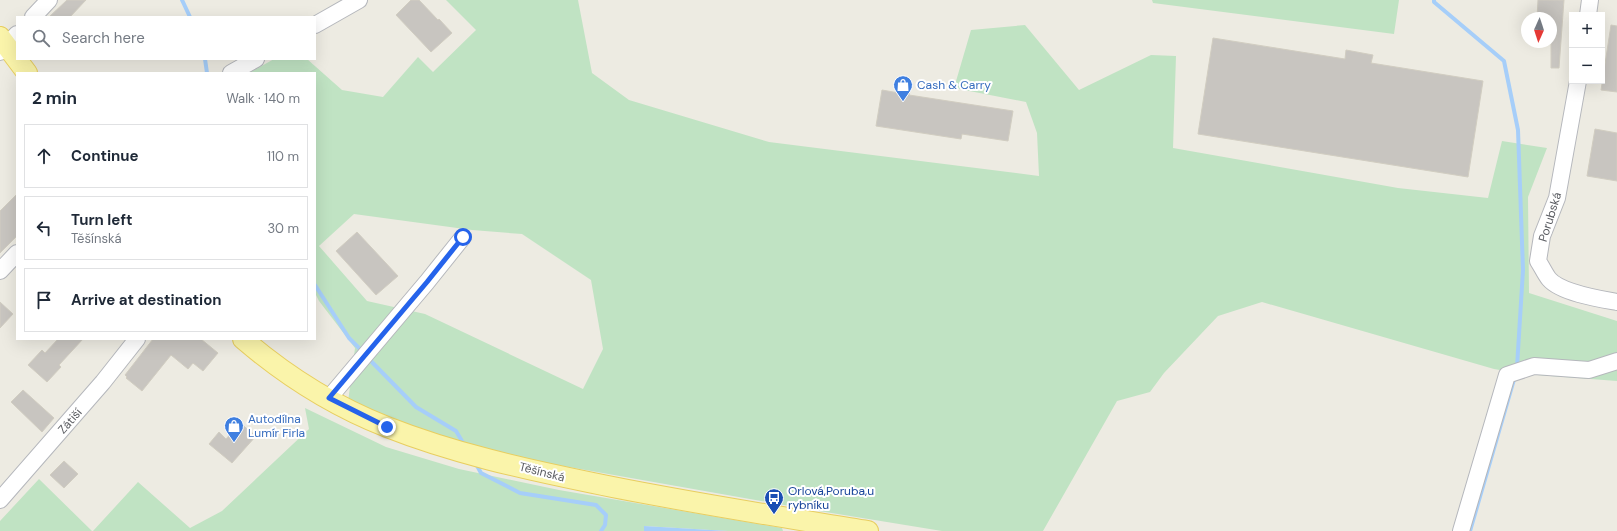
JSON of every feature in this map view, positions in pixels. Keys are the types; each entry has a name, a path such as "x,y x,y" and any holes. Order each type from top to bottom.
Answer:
{"main road":[{"path":"6,42 16,57"},
{"path":"18,60 26,72"},
{"name":"Těšínská","path":"244,340 279,366 329,398 387,427 441,446 543,473 636,492 868,531"}],"street":[{"path":"34,16 49,0"},
{"path":"316,25 359,0"},
{"path":"1588,12 1590,0"},
{"path":"233,72 254,60"},
{"name":"Porubská","path":"1577,84 1557,198 1542,236 1538,261 1550,281 1564,289 1590,298 1617,302"},
{"path":"329,398 463,237"},
{"path":"0,271 16,255"},
{"name":"Zátiší","path":"0,500 103,382 136,340"},
{"path":"1461,531 1508,375 1534,366 1589,370 1617,361"}],"green space":[{"path":"446,0 578,0 592,73 629,100 769,142 1039,176 1037,133 1026,102 954,88 971,30 1025,25 1079,90 1151,55 1176,56 1173,148 1398,188 1488,198 1502,141 1547,148 1528,197 1529,293 1617,321 1617,381 1523,374 1494,369 1262,302 1218,316 1164,373 1150,392 1117,401 1043,531 942,531 546,463 433,436 348,402 355,348 316,295 316,72 251,72 272,60 308,60 342,90 383,97 418,57 433,72 476,30","holes":["354,214 472,230 522,234 591,280 603,349 583,389 425,314 367,301 319,246"]},
{"path":"1152,0 1399,0 1394,34 1153,3"},
{"path":"305,408 386,447 459,469 559,490 782,528 783,531 728,531 644,526 644,531 93,531 138,482 190,528 222,511 309,429"},
{"path":"39,479 92,531 0,531 0,521"}],"water":[{"path":"644,526 728,531 644,531"}],"building":[{"path":"67,0 86,0 71,16 50,16"},
{"path":"411,0 419,0 452,33 431,52 396,15"},
{"path":"1538,0 1564,0 1559,68 1551,68 1551,48 1557,48 1557,12 1537,12"},
{"path":"1611,25 1617,26 1617,92 1601,90 1602,84 1605,84 1605,64"},
{"path":"1213,38 1345,59 1346,50 1373,55 1371,63 1483,81 1468,177 1198,134"},
{"path":"900,87 910,89 909,95 1013,111 1008,141 962,134 961,139 876,126 882,90 899,93"},
{"path":"1595,129 1617,133 1617,181 1587,176"},
{"path":"16,195 16,237 0,253 0,211"},
{"path":"357,232 398,276 376,295 336,251"},
{"path":"0,302 13,314 0,328"},
{"path":"57,340 82,340 59,365 61,367 47,382 28,365 42,350 45,353"},
{"path":"152,340 202,340 218,353 203,371 193,363 188,369 171,355 142,391 126,378 127,377 125,375"},
{"path":"23,390 54,418 42,432 11,402"},
{"path":"240,423 256,436 232,463 209,444 219,432 226,439"},
{"path":"64,461 78,474 64,488 50,475"}],"waterway":[{"path":"182,0 190,16"},
{"path":"1434,0 1434,2 1504,61 1518,130 1523,270 1517,367"},
{"path":"205,60 207,72"},
{"path":"316,287 349,338 364,353"},
{"path":"368,358 416,407 456,431 465,446"},
{"path":"1470,531 1515,376"},
{"path":"475,462 481,473 520,493 596,505 606,515 605,525 601,531"}],"place":[{"name":"Cash & Carry","path":"903,102"},
{"name":"Autodílna Lumír Firla","path":"234,443"},
{"name":"Orlová,Poruba,u rybníku","path":"774,515"}],"route":[{"path":"387,427 341,406 329,398 463,237"}]}
